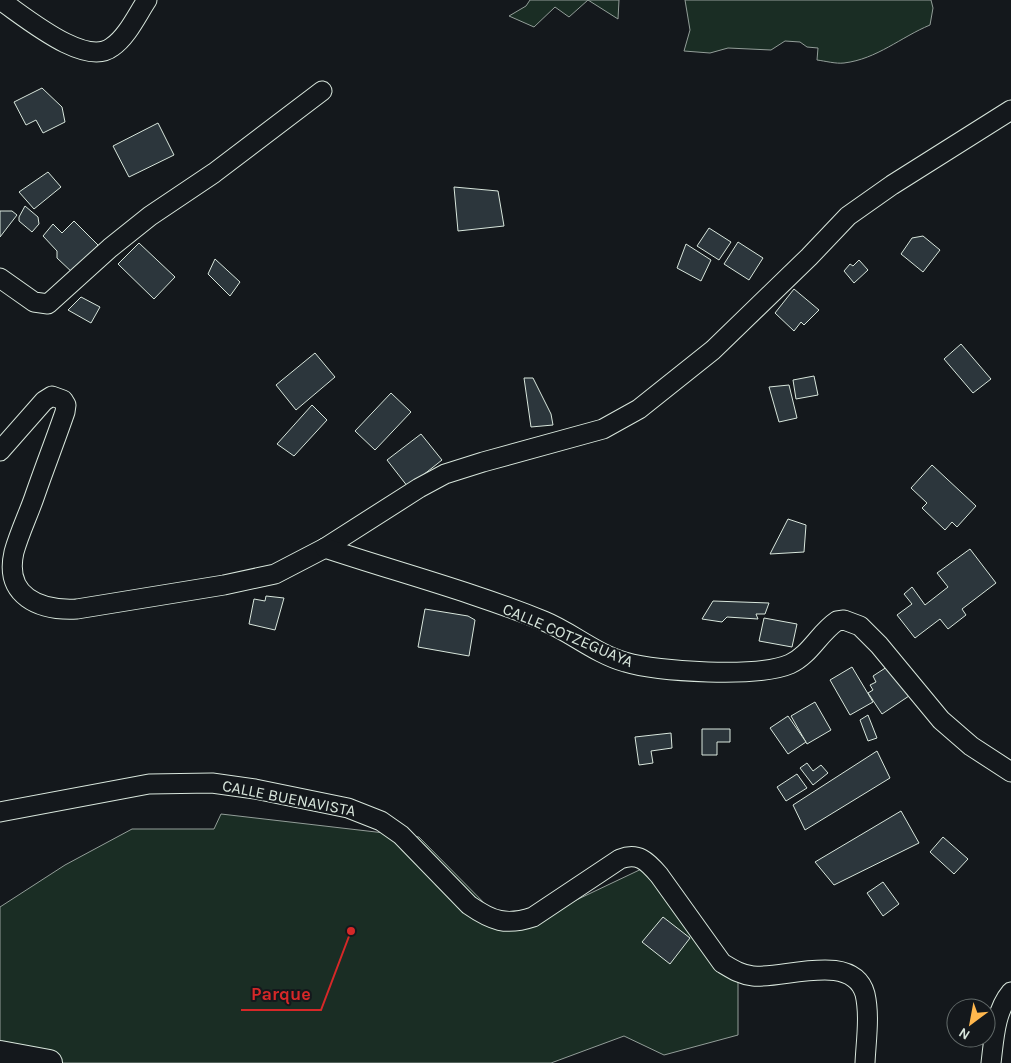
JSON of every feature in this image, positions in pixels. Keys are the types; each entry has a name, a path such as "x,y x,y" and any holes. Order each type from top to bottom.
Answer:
{"main road":[{"path":"0,1054 49,1063"}],"street":[{"path":"0,0 64,42 85,52 101,53 113,47 147,0"},
{"path":"0,278 24,296 41,304 48,304 64,292 110,248 150,216 214,173 322,91"},
{"path":"0,451 44,401 52,396 63,400 66,405 65,412 14,553 15,582 25,596 38,605 53,610 123,602 275,574 325,548 419,488 445,474 603,429 639,409 713,350 809,257 848,216 892,185 1011,110"},
{"name":"CALLE COTZEGUAYA","path":"325,548 544,621 609,655 639,666 701,671 748,672 766,670 790,664 802,657 837,621 852,623 860,626 878,645 941,720 971,746 1011,772"},
{"name":"CALLE BUENAVISTA","path":"0,812 135,786 192,783 212,783 255,789 339,806 372,816 396,830 470,905 484,915 506,923 518,922 533,917 620,859 636,856 648,863 659,875 722,963 737,972 752,976 775,977 831,970 842,971 857,981 864,992 867,1008 866,1063"},
{"path":"991,1063 1002,1002 1011,992"}],"green space":[{"path":"530,0 588,0 569,17 555,7 534,27 509,16 526,6"},
{"path":"588,0 619,0 618,19"},
{"path":"685,0 931,0 933,8 930,25 867,57 856,61 838,63 817,60 818,48 807,47 800,42 785,41 771,50 728,48 710,53 684,51 690,30"},
{"path":"221,814 419,837 498,917 532,921 652,864 738,974 738,1035 664,1055 624,1036 551,1063 38,1063 0,1048 0,907 65,865 132,829 214,829"}],"building":[{"path":"42,88 62,107 65,122 43,133 36,120 26,125 14,102"},
{"path":"158,123 174,155 129,177 113,146"},
{"path":"48,172 61,187 34,209 19,192"},
{"path":"454,187 498,191 504,226 458,231"},
{"path":"25,206 38,217 39,224 32,232 19,221"},
{"path":"0,211 12,211 17,215 0,237"},
{"path":"74,221 98,245 74,274 57,258 57,251 43,236 53,224 62,233"},
{"path":"709,228 731,242 719,260 697,246"},
{"path":"923,236 940,250 923,272 901,254 912,238"},
{"path":"738,242 763,258 749,280 724,264"},
{"path":"139,243 175,277 154,299 118,264"},
{"path":"686,244 711,260 701,281 677,268"},
{"path":"215,259 240,282 230,296 208,274"},
{"path":"859,260 868,270 854,283 844,271 850,264 853,266"},
{"path":"794,289 819,310 804,325 801,322 794,331 775,313"},
{"path":"81,297 100,307 91,323 68,310"},
{"path":"961,344 991,379 973,393 944,359"},
{"path":"315,353 335,377 296,410 276,385"},
{"path":"814,376 818,395 796,399 793,380"},
{"path":"524,378 533,378 551,414 553,425 531,427"},
{"path":"789,385 797,418 779,422 769,387"},
{"path":"391,393 411,412 375,450 355,431"},
{"path":"312,405 327,420 294,456 277,444"},
{"path":"421,434 442,460 408,487 387,460"},
{"path":"932,465 976,506 957,527 952,522 945,530 922,508 927,503 911,488"},
{"path":"788,519 806,525 804,552 770,554"},
{"path":"970,549 996,583 962,609 966,615 948,629 940,619 915,638 897,615 912,604 904,594 912,587 925,605 948,587 937,573"},
{"path":"266,596 284,598 275,630 249,624 254,599 265,601"},
{"path":"713,601 769,603 765,614 756,614 758,619 727,617 722,622 702,619"},
{"path":"425,609 468,616 475,620 469,656 418,647"},
{"path":"764,618 797,624 792,647 759,641"},
{"path":"890,665 915,692 882,714 868,693 873,690 870,685 876,682 873,676"},
{"path":"852,667 873,702 850,715 830,680"},
{"path":"815,702 831,730 807,744 791,716"},
{"path":"868,715 877,738 868,741 860,720"},
{"path":"788,716 806,742 788,754 770,728"},
{"path":"702,729 730,729 730,742 717,742 717,755 702,755"},
{"path":"671,733 672,748 651,751 653,763 639,765 635,737"},
{"path":"877,751 890,778 805,830 793,805"},
{"path":"807,763 813,771 821,765 828,773 813,785 800,768"},
{"path":"797,774 807,788 786,801 777,787"},
{"path":"901,811 919,843 834,885 815,862"},
{"path":"943,837 968,859 954,874 930,852"},
{"path":"883,882 899,904 883,916 867,893"},
{"path":"663,917 690,938 670,964 642,942"}],"place":[{"name":"Parque","path":"351,931"}]}
